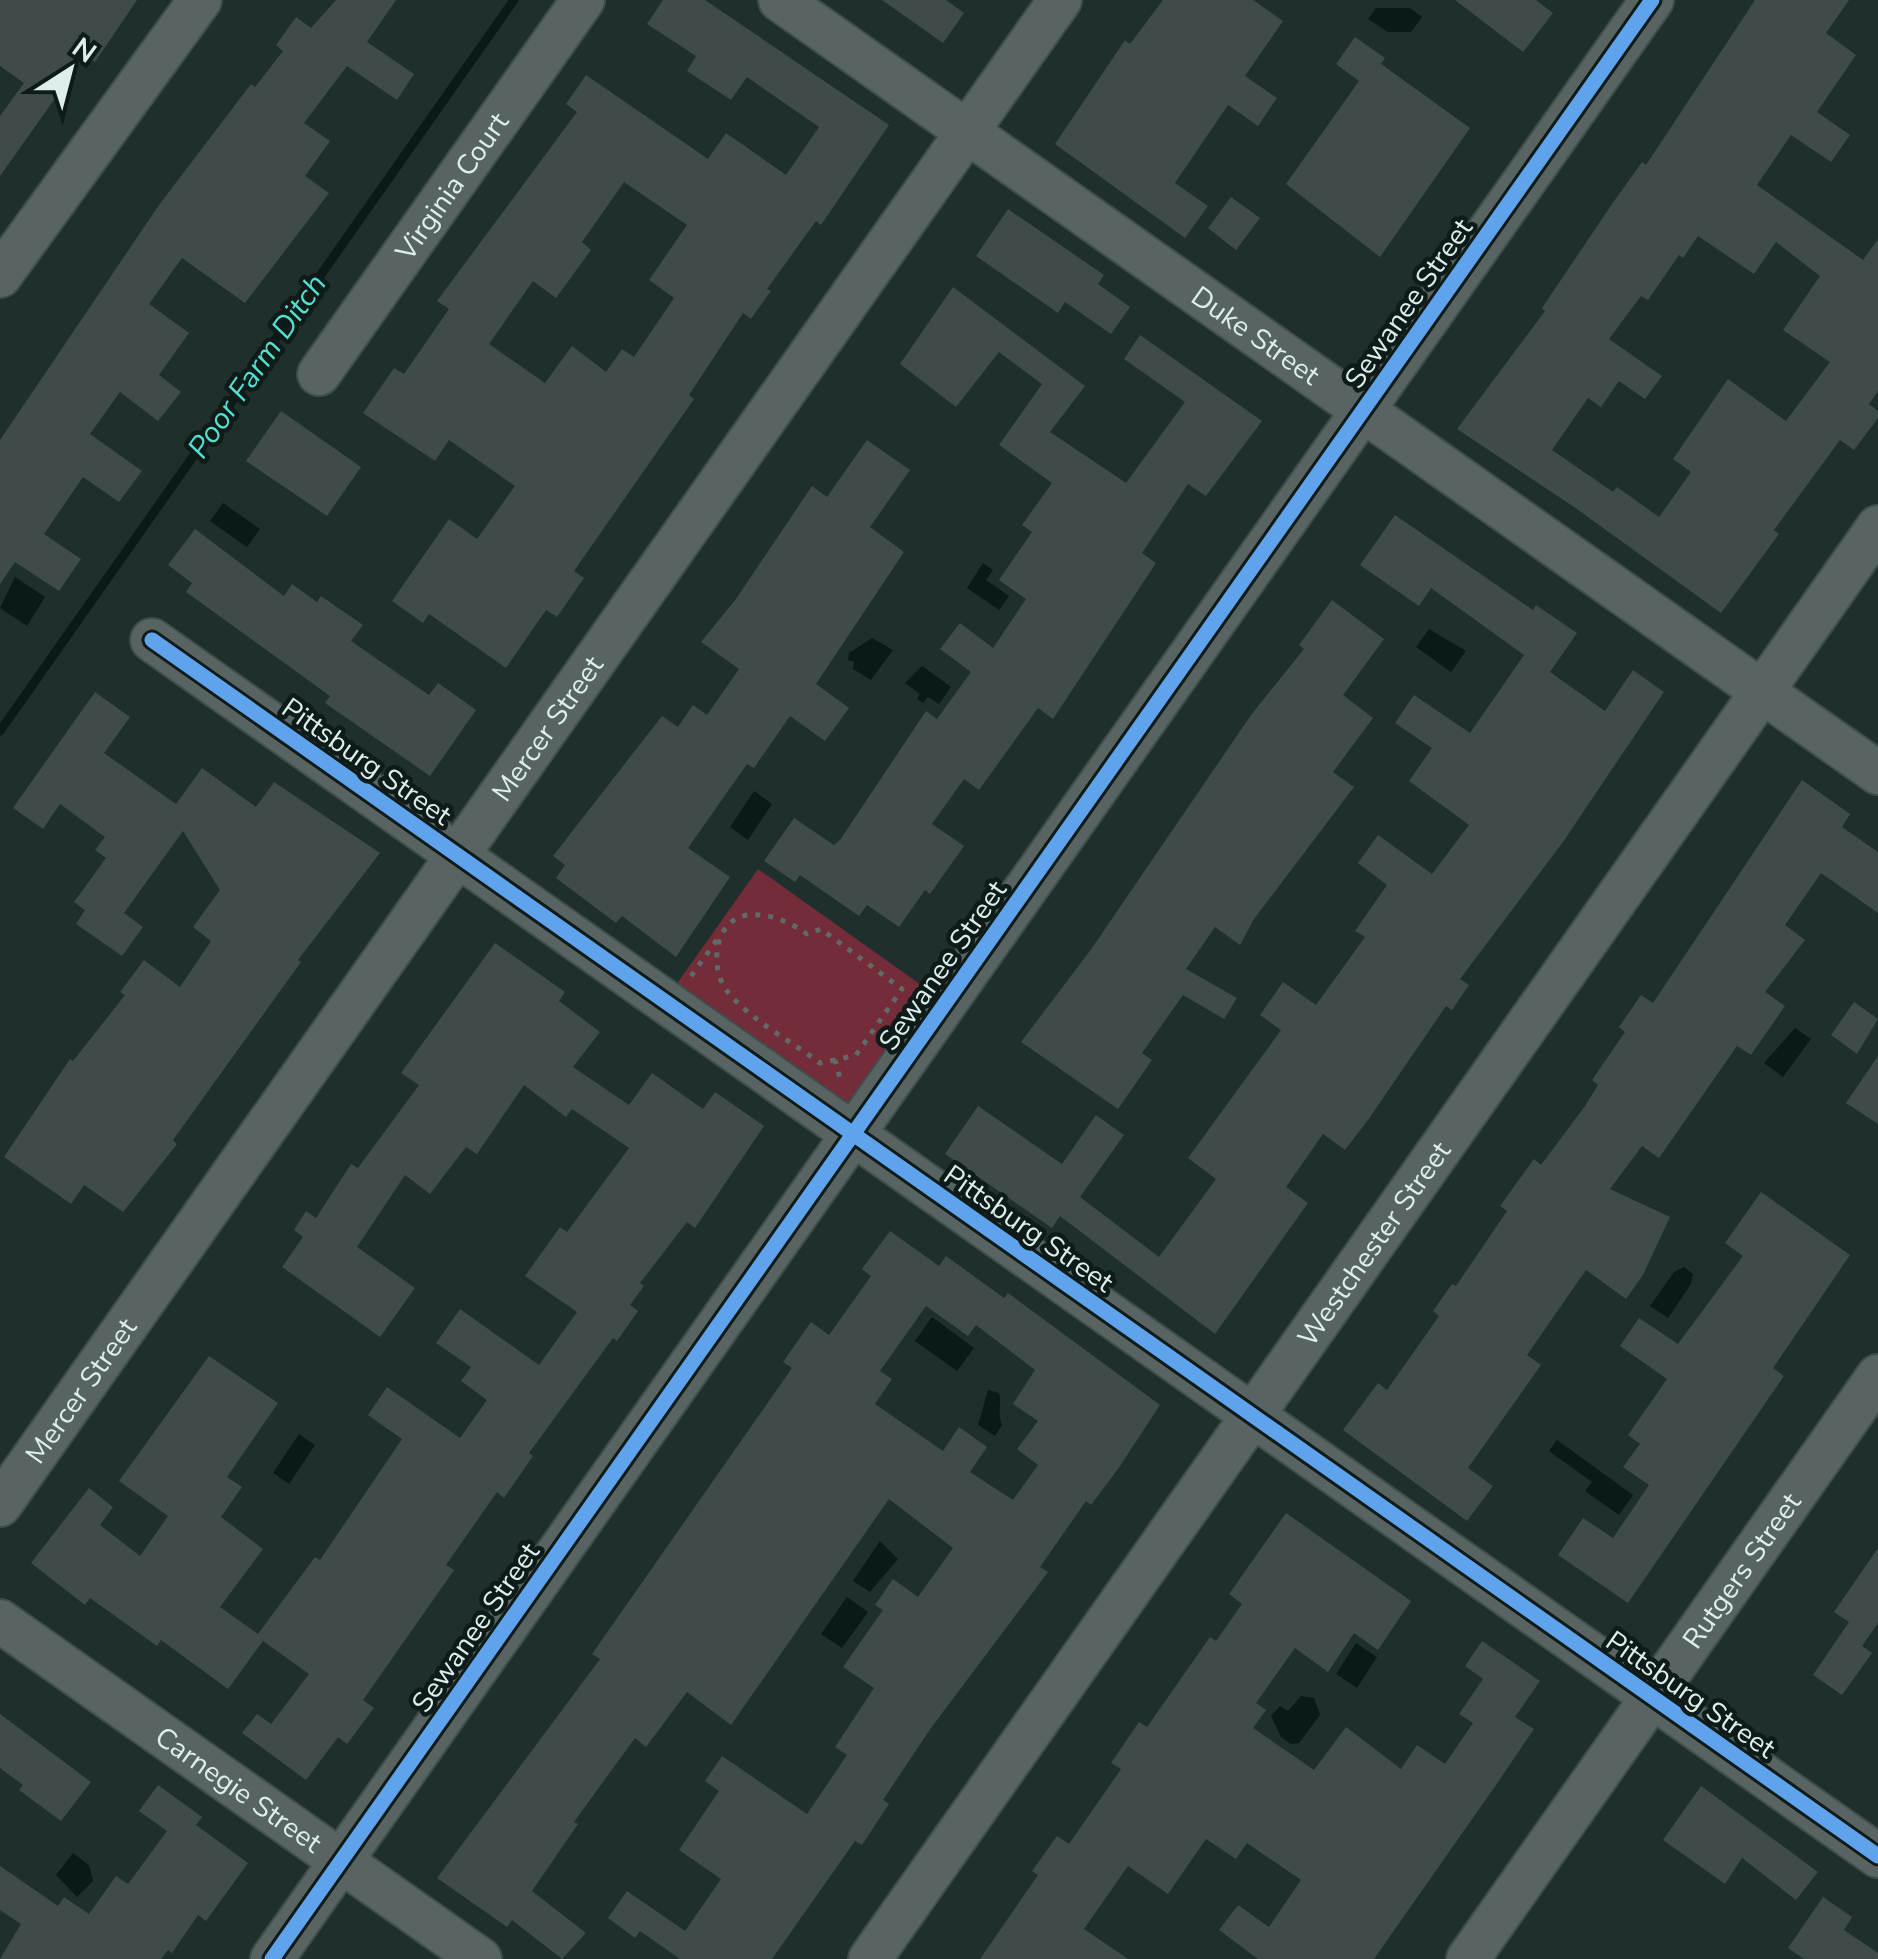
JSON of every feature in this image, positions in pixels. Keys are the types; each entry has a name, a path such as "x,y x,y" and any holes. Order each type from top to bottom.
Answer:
{"street":[{"path":"0,276 200,0"},
{"name":"Virginia Court","path":"319,374 583,0"},
{"name":"Duke Street","path":"780,0 1878,774"},
{"name":"Mercer Street","path":"0,1505 1060,0"},
{"name":"Sewanee Street","path":"272,1959 1652,0"},
{"name":"Westchester Street","path":"870,1959 1878,528"},
{"name":"Pittsburg Street","path":"152,640 1878,1856"},
{"name":"Rutgers Street","path":"1468,1959 1878,1376"},
{"name":"Carnegie Street","path":"0,1621 480,1959"}],"path":[{"path":"671,1006 727,926 746,915 786,920 807,934 821,930 902,989 856,1055 820,1064 725,990 716,968 717,947 727,926"},
{"path":"836,1060 853,1134"}],"shaded area":[{"path":"1376,8 1410,8 1422,17 1411,32 1388,32 1368,19"},
{"path":"223,503 260,529 247,547 210,521"},
{"path":"983,563 993,570 986,580 1009,596 999,610 967,588"},
{"path":"15,577 45,597 27,626 0,608"},
{"path":"1429,629 1466,651 1451,672 1416,647"},
{"path":"872,638 893,650 871,680 853,669 854,662 848,660 849,653"},
{"path":"922,666 951,687 939,704 928,697 923,703 917,699 920,694 905,683"},
{"path":"754,791 772,804 748,840 730,827"},
{"path":"758,869 931,992 849,1108 676,985"},
{"path":"1795,1028 1811,1039 1783,1077 1764,1063"},
{"path":"1684,1267 1693,1274 1691,1284 1668,1318 1650,1306 1674,1272"},
{"path":"932,1317 974,1348 957,1371 915,1341"},
{"path":"988,1390 1000,1397 1002,1425 995,1436 978,1425"},
{"path":"299,1434 315,1445 289,1484 273,1473"},
{"path":"1557,1440 1633,1495 1619,1515 1585,1491 1592,1482 1549,1451"},
{"path":"880,1541 898,1559 870,1592 853,1581"},
{"path":"847,1597 868,1612 842,1648 821,1634"},
{"path":"1356,1643 1377,1657 1357,1688 1336,1674"},
{"path":"1301,1696 1314,1698 1320,1715 1299,1743 1291,1744 1281,1737 1271,1716 1280,1706 1288,1711"},
{"path":"73,1853 89,1865 93,1881 77,1897 56,1875"}],"building":[{"path":"0,0 137,0 95,62 85,56 0,176 0,116 24,83 0,66"},
{"path":"336,0 396,0 367,42 414,74 397,100 347,66 304,123 330,141 305,176 329,193 245,303 182,258 149,304 189,333 159,375 181,392 158,421 120,392 90,434 142,471 119,502 83,477 44,534 81,559 59,591 15,562 0,584 0,440 159,205 251,84 255,87 283,51 276,45 296,17 311,28"},
{"path":"663,0 705,0 889,125 821,225 816,221 767,289 771,291 751,319 743,313 689,395 694,399 574,571 584,578 557,617 546,610 506,668 429,614 423,623 392,601 449,519 477,539 515,486 449,440 435,461 363,413 394,368 404,374 449,309 437,301 577,112 566,104 586,75 708,159 726,133 786,175 819,127 747,77 731,100 687,71 696,56 647,24","holes":["624,182 687,225 649,280 674,298 634,357 622,349 606,372 572,346 545,383 489,344 533,281 556,298 591,250 582,242"]},
{"path":"882,0 946,0 964,13 943,43"},
{"path":"1163,0 1253,0 1283,21 1245,76 1277,98 1258,126 1228,105 1175,183 1208,206 1185,238 1055,144 1125,40 1130,44"},
{"path":"1455,0 1536,0 1553,13 1523,52"},
{"path":"1755,0 1849,0 1826,33 1856,55 1817,112 1850,135 1831,162 1791,135 1757,185 1863,260 1878,239 1878,391 1869,404 1878,411 1878,418 1854,450 1840,440 1774,530 1779,534 1721,613 1457,429 1545,311 1542,308 1642,162 1646,165","holes":["1698,236 1754,274 1776,242 1820,276 1783,330 1830,362 1786,421 1728,379 1673,459 1691,472 1659,517 1617,487 1613,492 1552,450 1588,398 1601,407 1619,381 1645,399 1662,376 1609,339 1641,296 1648,300 1679,255 1683,258"]},
{"path":"1355,37 1385,58 1381,64 1470,128 1380,257 1286,184 1359,81 1336,64"},
{"path":"1231,197 1260,218 1236,250 1208,228"},
{"path":"1008,209 1104,275 1098,284 1130,307 1111,334 1065,302 1058,313 976,256"},
{"path":"953,287 1085,386 1050,432 1126,483 1185,402 1124,359 1140,335 1262,421 1206,496 1188,484 1142,553 1156,563 1053,719 1038,708 979,790 964,779 932,824 964,846 930,894 925,890 899,927 867,905 859,916 800,875 795,882 764,861 794,818 834,845 840,840 926,711 937,719 971,672 940,649 960,623 993,648 1026,599 999,580 1032,532 1022,525 1052,483 999,445 1042,384 999,352 956,407 900,364"},
{"path":"281,411 361,467 327,516 246,461"},
{"path":"867,440 910,470 870,527 904,552 816,684 849,708 825,741 790,716 754,768 747,764 688,848 730,877 676,957 622,916 616,923 556,878 565,865 553,856 662,716 678,727 693,705 707,715 739,669 701,642 736,599 812,486 827,497"},
{"path":"1395,515 1533,610 1536,605 1577,633 1550,672 1605,711 1633,670 1664,692 1563,842 1460,979 1469,985 1452,1010 1446,1006 1345,1150 1323,1134 1286,1187 1308,1203 1215,1334 1060,1216 1052,1228 945,1154 978,1106 1062,1164 1096,1115 1124,1135 1080,1197 1159,1257 1216,1179 1188,1158 1281,1030 1260,1015 1283,982 1316,1005 1365,937 1355,931 1387,885 1358,863 1378,835 1432,874 1469,825 1409,781 1432,748 1395,723 1414,695 1470,733 1524,655 1431,588 1419,606 1360,565"},
{"path":"195,529 284,596 292,584 317,602 321,596 363,625 351,641 429,695 438,683 476,710 430,776 325,703 330,696 186,592 192,583 168,565"},
{"path":"1332,600 1384,639 1343,695 1373,718 1333,772 1354,787 1254,919 1240,945 1215,927 1186,969 1237,998 1224,1019 1183,995 1142,1053 1152,1060 1118,1109 1021,1042 1092,948 1251,715 1304,649 1299,645"},
{"path":"95,692 130,717 104,753 176,804 202,768 256,807 274,782 380,853 298,960 301,962 173,1140 177,1144 123,1212 84,1185 71,1204 4,1157 70,1059 73,1061 125,995 120,992 144,960 180,987 211,941 193,927 220,890 183,831 124,913 143,927 122,956 76,924 85,910 74,902 106,858 95,850 105,837 60,804 43,829 13,808"},
{"path":"1802,780 1850,814 1842,827 1878,852 1878,913 1821,873 1785,925 1805,940 1765,992 1785,1006 1751,1055 1737,1046 1659,1158 1642,1146 1610,1189 1670,1217 1643,1275 1626,1299 1586,1270 1527,1355 1541,1365 1468,1468 1493,1486 1467,1521 1343,1430 1378,1383 1387,1390 1439,1316 1433,1311 1452,1284 1456,1286 1507,1211 1500,1206 1534,1159 1541,1165 1585,1106 1598,1085 1592,1080 1625,1032 1619,1027 1641,995 1653,1003"},
{"path":"495,943 565,992 559,1001 600,1032 573,1067 629,1105 652,1073 703,1109 715,1092 764,1126 695,1228 687,1222 640,1283 644,1286 630,1305 638,1311 617,1341 613,1338 529,1453 533,1456 504,1498 497,1492 446,1565 454,1570 363,1700 374,1708 347,1744 338,1737 306,1780 242,1733 257,1714 271,1724 309,1674 263,1641 228,1689 161,1640 157,1646 90,1598 85,1605 31,1563 89,1488 113,1507 100,1525 140,1556 168,1516 119,1481 209,1356 278,1403 227,1477 242,1487 221,1517 263,1549 220,1607 258,1634 315,1557 320,1560 402,1439 368,1415 387,1387 460,1438 487,1400 461,1381 471,1367 436,1343 460,1309 539,1365 577,1312 525,1276 560,1227 567,1232 629,1148 572,1109 566,1117 524,1085 477,1154 466,1147 430,1194 405,1175 357,1247 415,1288 380,1337 282,1267 303,1237 294,1230 306,1211 316,1218 351,1164 358,1168 419,1085 401,1073"},
{"path":"1854,1002 1878,1019 1857,1054 1831,1035"},
{"path":"1878,1056 1878,1124 1846,1103"},
{"path":"1761,1192 1850,1255 1773,1368 1784,1376 1628,1603 1558,1555 1583,1518 1613,1538 1649,1485 1623,1467 1640,1444 1628,1435 1667,1379 1620,1346 1639,1318 1678,1344 1743,1256 1725,1243"},
{"path":"890,1231 939,1266 946,1256 1004,1298 1008,1293 1160,1405 1118,1469 1091,1505 1086,1501 1040,1567 1048,1572 931,1728 883,1800 889,1804 862,1845 855,1841 772,1959 680,1959 640,1931 635,1938 608,1918 627,1891 685,1931 721,1879 679,1850 719,1791 705,1781 722,1756 807,1814 847,1755 835,1747 874,1688 843,1667 883,1610 875,1605 893,1579 918,1597 953,1548 889,1499 731,1725 687,1692 646,1747 635,1738 574,1822 578,1824 532,1891 586,1933 562,1959 512,1920 507,1927 437,1878 600,1659 592,1654 792,1368 783,1362 811,1322 829,1335 871,1276 862,1269","holes":["926,1306 968,1336 976,1325 1035,1370 1013,1404 1038,1421 1017,1449 1038,1465 1013,1500 970,1472 987,1447 959,1427 943,1451 875,1404 892,1379 880,1371"]},
{"path":"1286,1513 1411,1601 1378,1650 1354,1633 1328,1672 1295,1648 1256,1703 1266,1710 1253,1728 1314,1770 1346,1727 1401,1769 1417,1745 1445,1764 1473,1723 1459,1714 1483,1679 1465,1666 1482,1641 1540,1681 1515,1717 1534,1729 1496,1785 1374,1959 1258,1959 1219,1930 1238,1905 1269,1927 1301,1880 1247,1843 1236,1859 1206,1839 1168,1894 1128,1866 1084,1929 1128,1959 980,1959 1038,1875 1032,1871 1057,1836 1069,1844 1121,1769 1111,1763 1139,1722 1147,1727 1210,1637 1216,1641 1242,1604 1229,1594"},
{"path":"1878,1548 1878,1623 1862,1646 1872,1653 1842,1695 1813,1675 1849,1622 1834,1612"},
{"path":"0,1714 91,1782 61,1821 19,1790 23,1785 0,1768"},
{"path":"158,1785 202,1817 196,1825 248,1863 206,1921 198,1915 172,1953 168,1950 161,1959 0,1959 21,1924 0,1910 0,1866 58,1906 64,1897 89,1914 116,1876 128,1884 167,1831 139,1811"},
{"path":"1701,1786 1818,1872 1796,1900 1742,1858 1725,1884 1663,1840"},
{"path":"1823,1897 1852,1917 1844,1930 1878,1953 1878,1959 1804,1959 1788,1948"}],"waterway":[{"name":"Poor Farm Ditch","path":"0,731 514,0"}],"cycle path":[{"path":"272,1959 1652,0"},
{"path":"152,640 1878,1856"}]}
